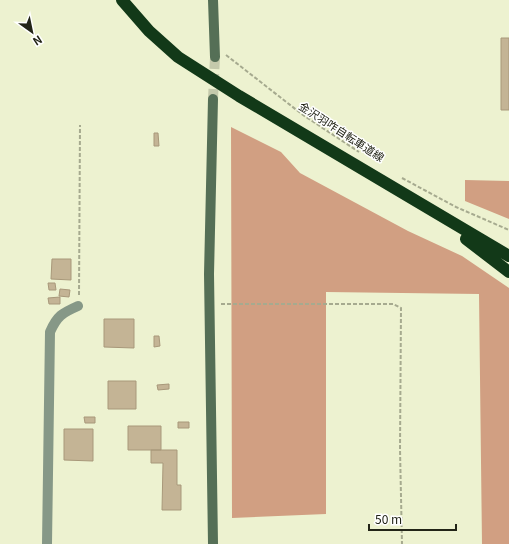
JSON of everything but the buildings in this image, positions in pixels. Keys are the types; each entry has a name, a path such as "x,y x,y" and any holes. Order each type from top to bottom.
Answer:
{"highway":[{"path":"122,0 149,31 178,57 239,96 391,188 509,256"},
{"path":"391,188 478,248 509,272"}],"street":[{"path":"213,0 215,56"},
{"path":"213,99 209,304 213,544"},
{"path":"47,544 50,332 55,321 65,312 78,306"}],"path":[{"name":"金沢羽咋自転車道線","path":"225,49 226,56 302,115 362,154"},
{"path":"78,306 80,125"},
{"path":"396,174 456,207 509,230"},
{"path":"209,304 393,304 401,308 400,449 402,544"}],"shaded area":[{"path":"231,127 281,152 300,173 408,231 462,256 509,288 509,544 482,544 479,294 326,292 326,514 232,518"},
{"path":"465,180 509,181 509,219 465,201"}],"tunnel":[{"path":"213,99 215,57"}]}
